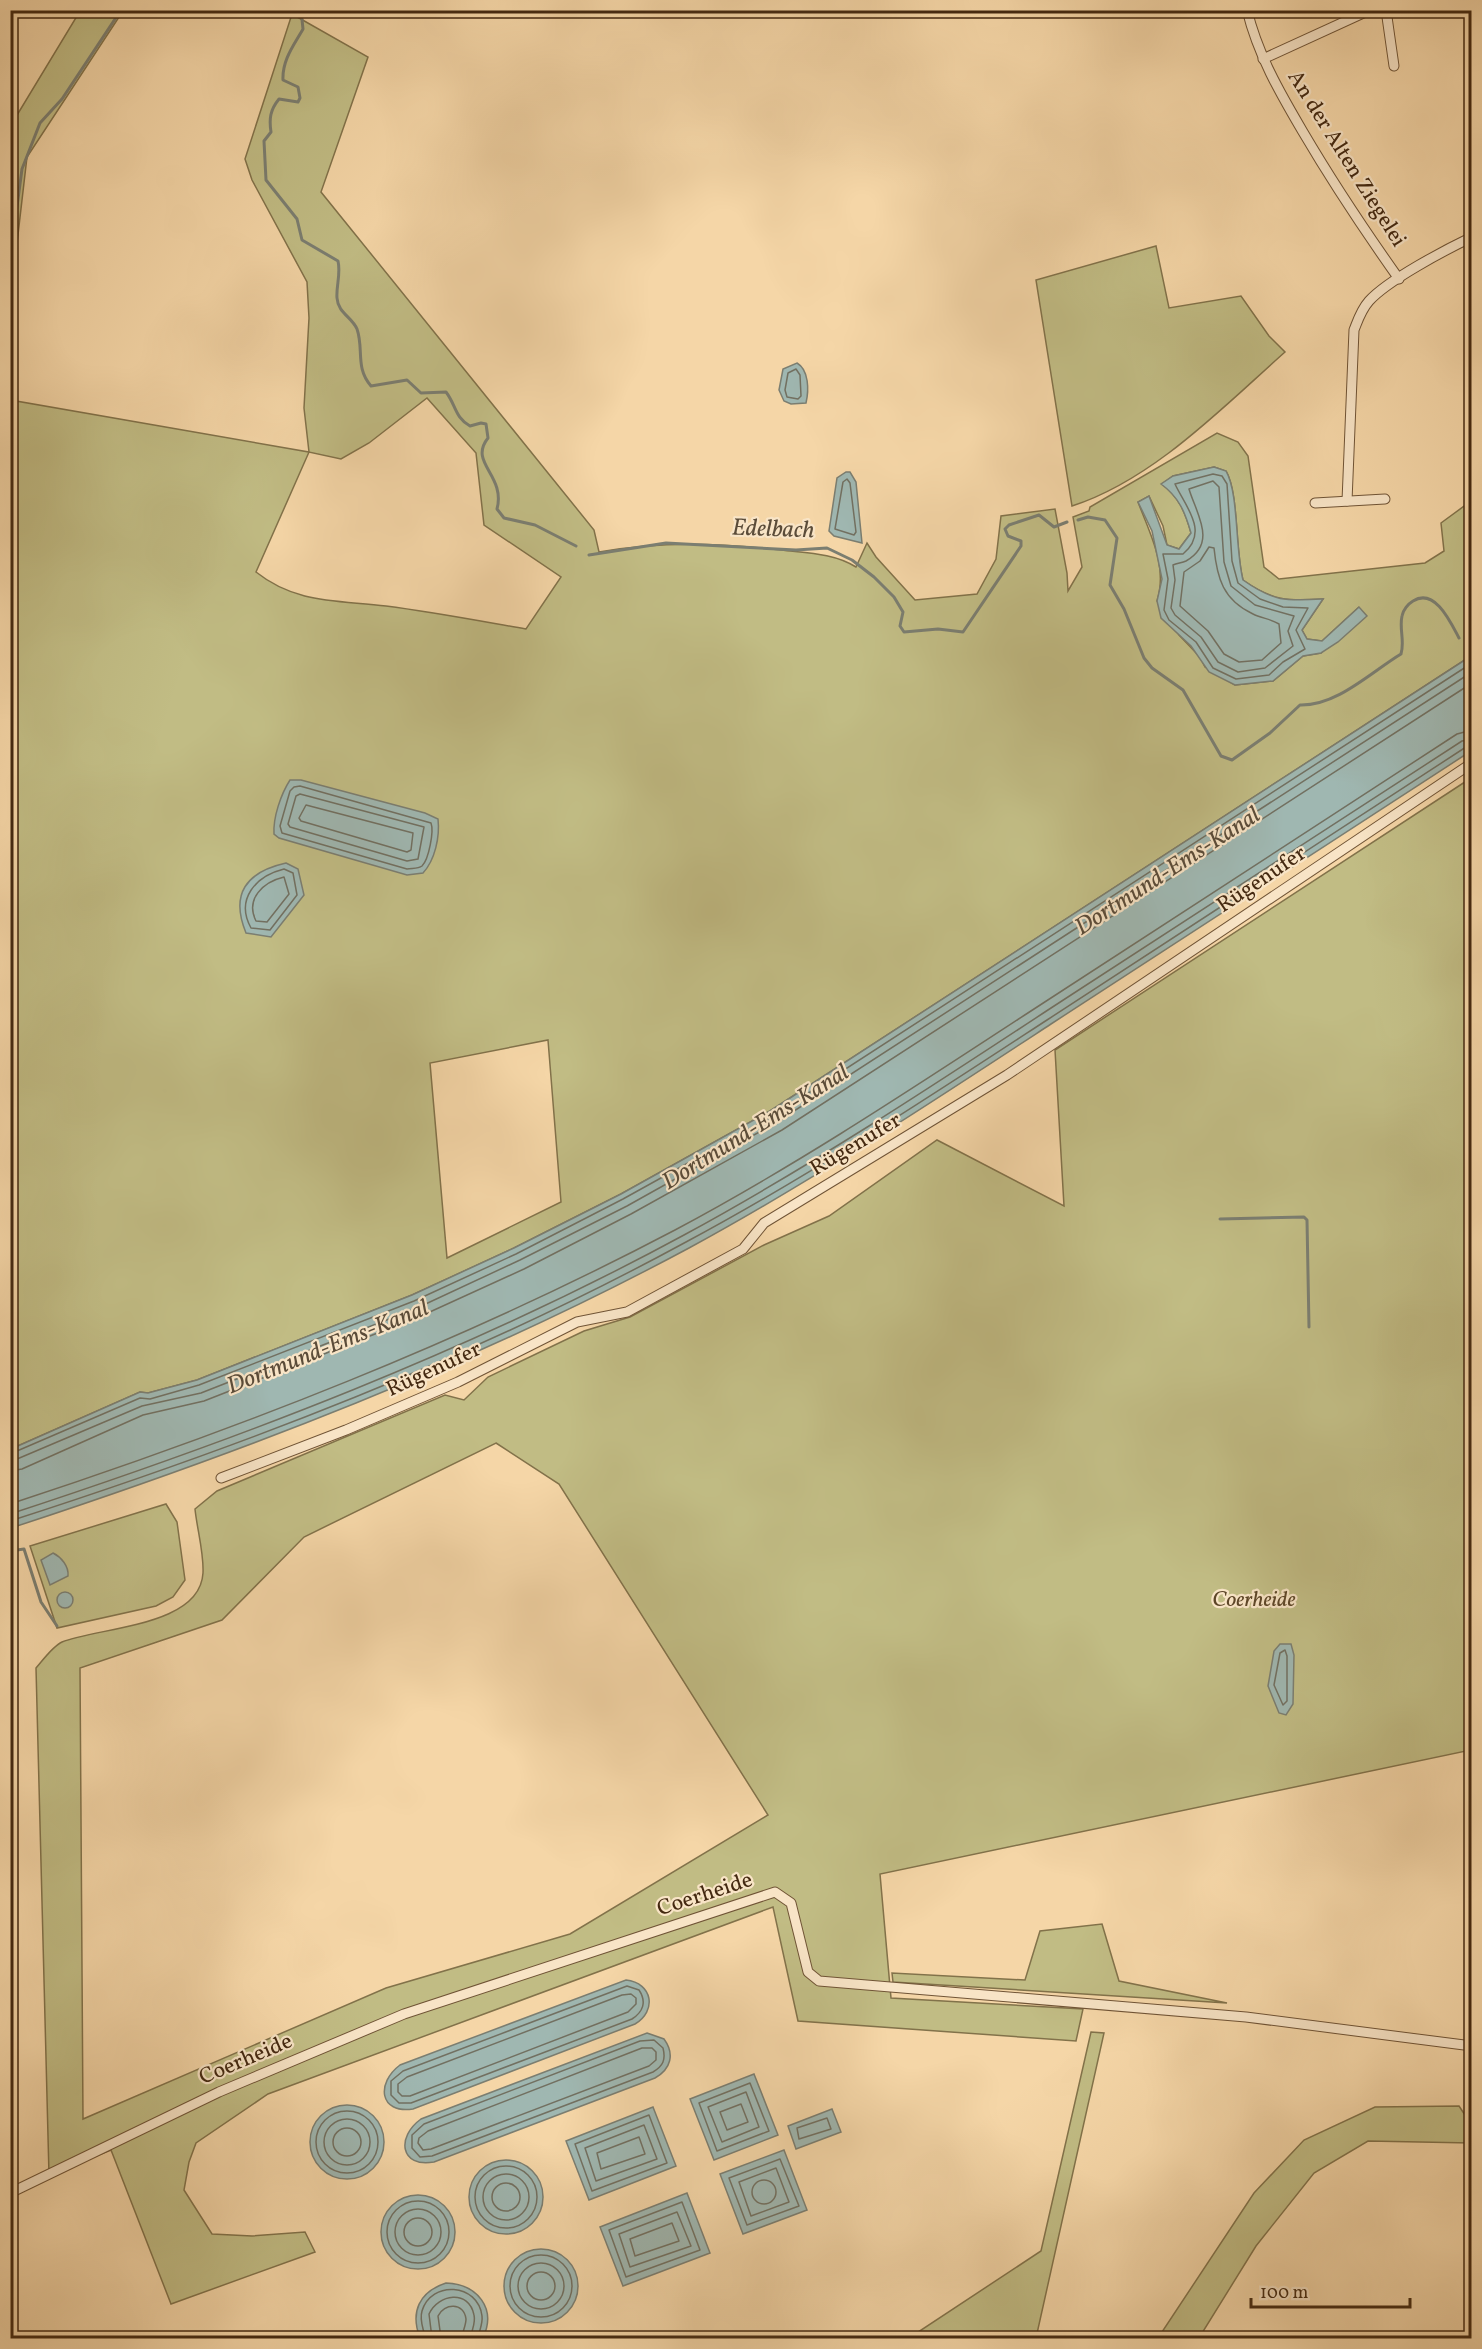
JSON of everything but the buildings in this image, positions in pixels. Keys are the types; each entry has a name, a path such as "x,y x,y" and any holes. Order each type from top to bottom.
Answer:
{"street":[{"name":"An der Alten Ziegelei","path":"1247,10 1263,59 1277,89 1344,201 1399,279"},
{"name":"An der Alten Ziegelei","path":"1263,59 1370,10"},
{"path":"1386,10 1394,66"},
{"path":"1347,501 1354,330 1362,311 1370,299 1399,279 1472,237"},
{"path":"1314,503 1385,500"},
{"name":"Rügenufer","path":"221,1478 346,1430 448,1386 577,1322 627,1312 719,1263 743,1249 764,1223 1007,1075 1472,763"},
{"name":"Coerheide","path":"10,2193 219,2091 404,2014 775,1892 791,1903 808,1972 819,1981 1237,2016 1472,2046"}],"green space":[{"path":"80,11 123,11 27,157 11,295 11,125"},
{"path":"292,14 368,57 321,192 594,530 599,552 622,548 690,544 735,546 820,554 856,567 867,543 876,557 915,600 977,594 996,559 1001,516 1055,509 1067,573 1068,591 1082,567 1073,517 1089,511 1090,507 1217,433 1238,442 1248,456 1264,567 1279,579 1425,563 1444,551 1441,523 1471,501 1471,656 770,1111 621,1194 514,1248 412,1295 197,1380 148,1393 140,1392 11,1449 10,400 309,452 304,408 309,318 307,282 252,180 245,159","holes":["427,398 476,453 484,525 561,577 526,629 404,608 318,599 286,590 256,572 309,452 341,459 369,443","1214,467 1226,471 1233,493 1243,580 1272,596 1300,600 1323,599 1302,630 1307,639 1322,641 1359,607 1321,653 1303,656 1273,681 1235,685 1205,667 1200,657 1179,635 1157,601 1160,588 1159,563 1138,502 1149,496 1163,526 1167,545 1179,549 1191,533 1181,505 1162,484 1173,476","548,1040 561,1202 447,1258 430,1063"]},
{"path":"1156,246 1169,308 1241,296 1269,336 1285,352 1212,418 1159,460 1131,479 1072,506 1036,280"},
{"path":"1471,778 1471,1750 880,1874 891,1998 1083,2009 1076,2041 798,2021 773,1907 268,2094 196,2143 189,2162 184,2190 212,2234 252,2236 305,2232 315,2252 171,2304 111,2150 49,2175 36,1668 62,1642 145,1622 167,1615 185,1604 198,1591 203,1573 195,1509 217,1491 445,1395 464,1400 488,1377 584,1331 630,1317 764,1245 829,1216 937,1140 1064,1206 1055,1050","holes":["496,1443 559,1484 768,1815 570,1934 386,1988 83,2119 80,1668 222,1620 304,1537"]},
{"path":"166,1504 177,1522 185,1580 173,1597 156,1606 57,1628 30,1546"},
{"path":"1102,1924 1119,1981 1227,2003 893,1982 892,1973 1025,1980 1040,1931"},
{"path":"1091,2032 1104,2033 1036,2338 909,2338 1041,2251"},
{"path":"1459,2106 1471,2124 1471,2143 1368,2141 1314,2173 1256,2246 1199,2338 1158,2338 1254,2193 1304,2140 1375,2107"}],"water":[{"path":"797,363 806,375 807,398 806,403 791,404 784,401 779,390 783,369"},
{"path":"1214,467 1226,471 1230,481 1243,580 1263,593 1281,599 1323,599 1302,630 1307,639 1322,641 1359,607 1367,616 1338,642 1321,653 1303,656 1273,681 1235,685 1209,672 1191,646 1161,618 1157,601 1162,579 1152,531 1138,502 1149,496 1167,545 1179,549 1191,533 1180,505 1161,484 1173,476"},
{"path":"850,472 856,482 862,543 834,536 829,531 837,478"},
{"name":"Dortmund-Ems-Kanal","path":"1471,656 1471,751 917,1111 782,1195 689,1248 607,1290 441,1368 271,1437 11,1528 11,1449 140,1392 148,1393 197,1380 412,1295 514,1248 621,1194 770,1111"},
{"path":"290,780 301,780 425,813 438,819 436,848 431,862 423,873 407,875 279,838 274,834 276,813"},
{"path":"286,863 298,869 304,895 271,937 246,933 240,907 245,887 261,872"},
{"path":"53,1553 64,1562 68,1576 50,1585 41,1560"},
{"path":"65,1592 71,1594 73,1600 71,1606 65,1608 59,1606 57,1600 59,1594"},
{"path":"1280,1644 1291,1644 1294,1655 1293,1704 1286,1715 1279,1713 1268,1686 1274,1651"},
{"path":"626,1980 642,1986 649,1998 647,2012 635,2024 413,2109 393,2107 385,2096 387,2080 400,2065"},
{"path":"647,2033 664,2039 669,2050 668,2066 655,2078 434,2162 423,2163 408,2156 405,2142 413,2126 421,2119"},
{"path":"754,2074 778,2135 714,2160 690,2099"},
{"path":"347,2105 361,2108 373,2116 381,2128 384,2142 381,2156 373,2168 361,2176 347,2179 333,2176 321,2168 313,2156 310,2142 313,2128 321,2116 333,2108"},
{"path":"653,2107 676,2166 589,2200 566,2141"},
{"path":"832,2109 841,2132 796,2149 788,2126"},
{"path":"784,2150 807,2210 743,2234 720,2174"},
{"path":"506,2160 520,2163 532,2171 540,2183 543,2197 540,2211 532,2223 520,2231 506,2234 492,2231 480,2223 472,2211 469,2197 472,2183 480,2171 492,2163"},
{"path":"687,2193 710,2253 623,2286 600,2227"},
{"path":"418,2195 432,2198 444,2206 452,2218 455,2232 452,2246 444,2258 432,2266 418,2269 404,2266 392,2258 384,2246 381,2232 384,2218 392,2206 404,2198"},
{"path":"541,2249 555,2252 567,2260 575,2272 578,2286 575,2300 567,2312 555,2320 541,2323 527,2320 515,2312 507,2300 504,2286 507,2272 515,2260 527,2252"},
{"path":"446,2283 467,2288 481,2300 486,2308 487,2317 487,2327 483,2338 420,2338 416,2320 419,2304 429,2292"}],"waterway":[{"path":"10,259 22,169 40,123 62,99 121,10"},
{"name":"Edelbach","path":"301,10 303,29 292,47 283,73 283,80 298,87 300,98 298,102 279,99 272,111 271,132 264,141 266,180 297,219 302,240 338,261 338,303 357,329 361,365 366,379 371,386 407,380 421,393 446,392 465,423 470,426 486,424 488,438 482,455 497,487 497,509 504,518 535,525 576,546"},
{"name":"Edelbach","path":"589,555 666,543 796,550 827,548 852,560 894,597 903,612 900,626 904,632 938,629 963,632 1021,546 1021,541 1008,536 1005,529 1009,525 1039,515 1054,527 1067,522"},
{"name":"Edelbach","path":"1078,520 1088,517 1105,520 1117,538 1110,585 1124,609 1144,658 1152,668 1183,690 1221,756 1232,760 1270,733 1300,705 1314,704 1340,694 1401,654 1402,616 1406,607 1413,601 1421,598 1435,603 1447,616 1459,638"},
{"path":"1220,1219 1304,1217 1307,1220 1309,1327"},
{"path":"10,1551 24,1549 41,1602 57,1626"}]}
